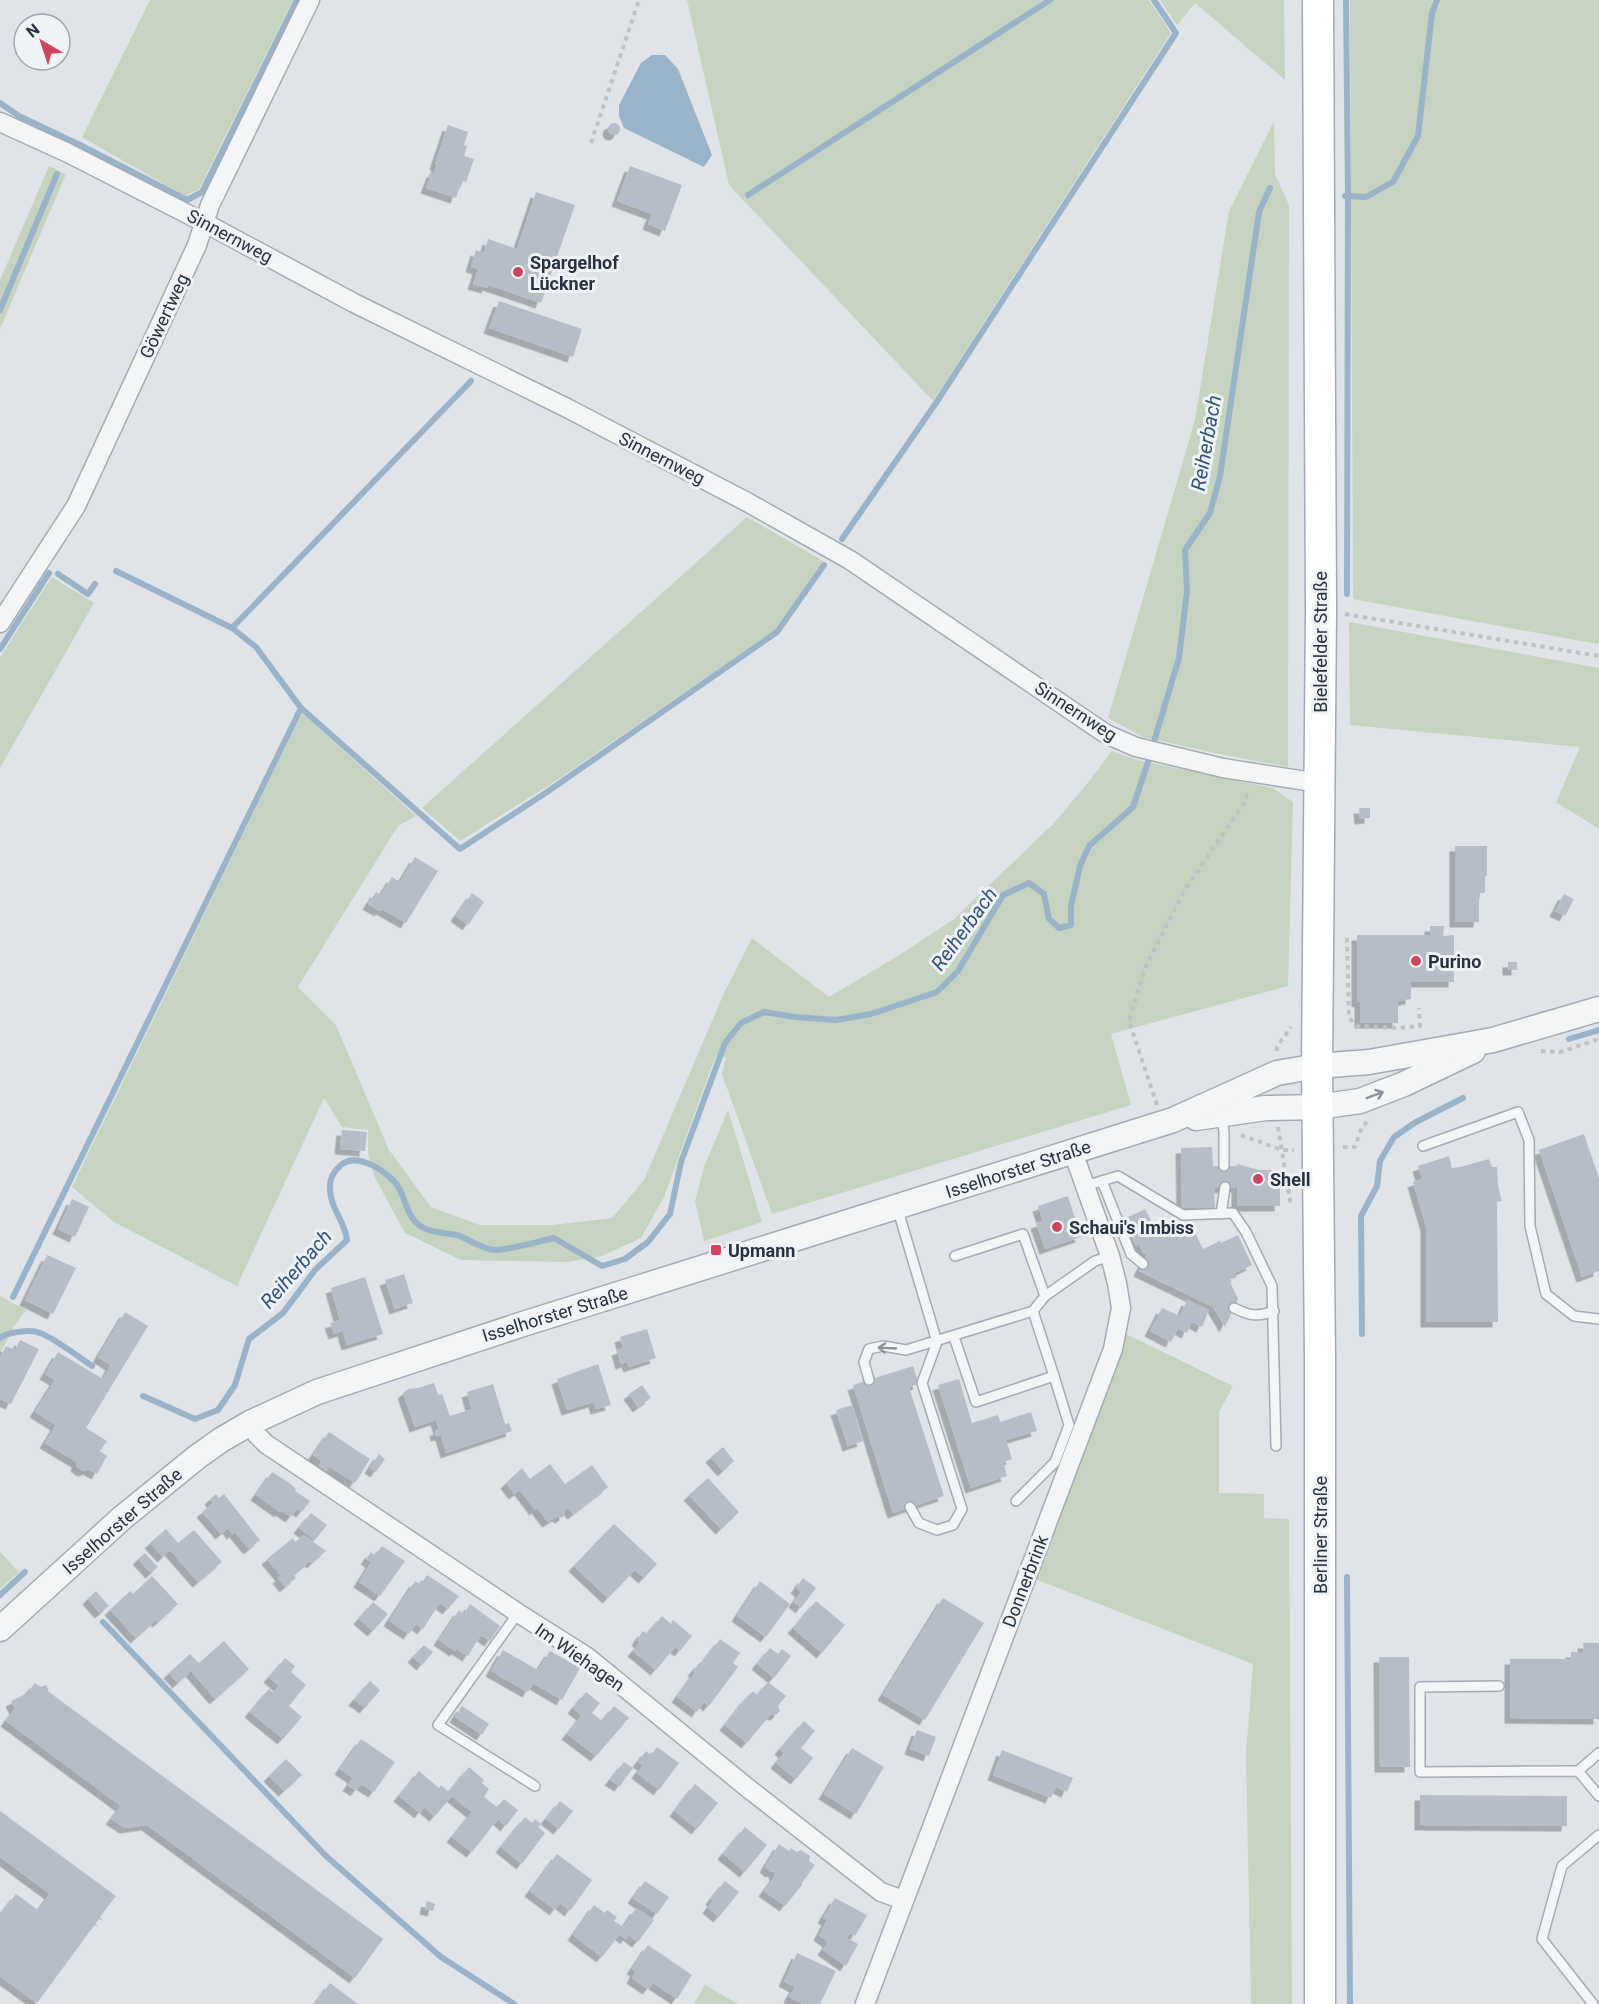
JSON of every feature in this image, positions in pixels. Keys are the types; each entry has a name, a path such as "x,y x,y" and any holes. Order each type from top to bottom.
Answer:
{"main road":[{"name":"Bielefelder Straße","path":"1317,1066 1321,609 1318,0"},
{"name":"Berliner Straße","path":"1317,1066 1320,1393 1320,2004"}],"street":[{"name":"Göwertweg","path":"0,623 76,506 196,245 210,205 310,0"},
{"name":"Sinnernweg","path":"0,122 68,153 205,222 354,303 567,408 768,513 850,560 1106,734 1141,748 1223,768 1319,783"},
{"name":"Isselhorster Straße","path":"1222,1116 1277,1073 1317,1066 1369,1062 1493,1040 1599,1009"},
{"name":"Isselhorster Straße","path":"0,1629 158,1488 221,1440 283,1407 354,1379 1168,1121 1222,1116 1266,1108 1318,1107 1360,1101 1404,1084 1493,1040"},
{"name":"Donnerbrink","path":"865,2004 1113,1349 1121,1308 1117,1283 1094,1184 1073,1152"},
{"name":"Im Wiehagen","path":"250,1424 266,1444 586,1656 749,1789 881,1892 903,1900"}],"lane":[{"path":"1423,1146 1518,1112 1529,1140 1530,1226 1545,1294 1575,1316 1599,1319"},
{"path":"1222,1116 1224,1166"},
{"path":"1143,1264 1131,1254 1094,1184 1118,1176 1183,1215 1233,1213 1246,1232 1272,1286 1276,1446"},
{"path":"1221,1214 1225,1188"},
{"path":"897,1207 937,1342 922,1383 962,1509 953,1525 937,1530 919,1523 910,1507"},
{"path":"955,1256 1023,1234 1045,1296"},
{"path":"869,1380 864,1362 869,1349 883,1346 906,1350 1033,1311 1045,1296 1095,1261 1110,1256"},
{"path":"1234,1308 1260,1316 1274,1311"},
{"path":"1016,1502 1055,1462 1069,1425 1033,1311"},
{"path":"954,1336 976,1402 1054,1376"},
{"path":"518,1613 438,1725 535,1786"},
{"path":"1499,1686 1420,1687 1420,1772 1578,1771 1599,1753"},
{"path":"1578,1771 1599,1796"},
{"path":"1593,2004 1542,1939 1562,1866 1599,1835"}],"path":[{"path":"591,143 639,0"},
{"path":"1321,609 1599,656"},
{"path":"1168,1121 1129,1021 1145,968 1184,891 1245,802 1252,772"},
{"path":"1347,938 1348,1018 1357,1026 1399,1028 1420,1026 1419,1008"},
{"path":"1277,1073 1277,1047 1296,1020"},
{"path":"1222,1116 1236,1133 1282,1150"}],"green space":[{"path":"150,0 293,0 199,189 185,196 82,137"},
{"path":"687,0 1149,0 1171,33 933,401 729,185"},
{"path":"1160,0 1284,0 1285,80 1195,3 1177,25"},
{"path":"1350,0 1599,0 1599,643 1597,644 1353,599"},
{"path":"1274,121 1275,174 1289,205 1288,767 1143,737 1108,718 1195,420 1229,211"},
{"path":"49,166 66,174 0,329 0,280"},
{"path":"747,517 823,561 774,631 551,784 460,841 422,808"},
{"path":"52,577 94,603 0,768 0,657"},
{"path":"1349,622 1599,668 1599,829 1556,802 1580,747 1350,725"},
{"path":"302,713 416,816 398,826 298,987 336,1025 389,1150 431,1207 480,1225 553,1225 612,1218 644,1180 724,993 752,938 829,997 954,919 1054,823 1112,751 1137,760 1273,788 1293,802 1288,986 1111,1034 1131,1105 772,1214 722,1074 726,1058 716,1055 664,1197 641,1238 602,1256 568,1262 461,1260 405,1233 374,1176 368,1153 368,1130 342,1127 324,1098 237,1286 114,1222 72,1187"},
{"path":"728,1110 762,1222 704,1241 695,1201 704,1167"},
{"path":"0,1296 26,1310 13,1328 0,1354"},
{"path":"1126,1334 1233,1386 1219,1412 1219,1493 1264,1494 1264,1518 1289,1519 1292,2004 1251,2004 1246,1754 1253,1664 1035,1579 1121,1356"},
{"path":"0,1552 19,1572 0,1589"},
{"path":"705,1985 738,2004 694,2004"}],"water":[{"path":"652,55 665,55 678,69 712,155 704,167 624,128 619,116 619,105 641,63"}],"building":[{"path":"616,123 620,129 616,135 612,135 608,127"},
{"path":"448,125 468,132 464,145 467,146 464,156 474,159 466,182 462,181 456,198 426,188 437,165 435,164"},
{"path":"630,166 682,185 665,231 648,224 652,214 617,201"},
{"path":"536,192 575,205 541,303 488,285 487,288 473,284 478,269 471,267 476,250 484,253 488,239 517,249"},
{"path":"499,301 582,329 573,357 489,328"},
{"path":"1359,808 1370,808 1370,818 1360,819"},
{"path":"1455,846 1487,846 1487,876 1485,876 1485,893 1479,893 1479,922 1455,922"},
{"path":"415,857 438,871 406,923 368,904 376,892 381,895 392,877 400,882"},
{"path":"472,893 484,902 468,925 456,916"},
{"path":"1564,894 1574,899 1565,916 1555,911"},
{"path":"1430,926 1444,926 1443,936 1454,935 1454,982 1411,982 1411,999 1398,1001 1398,1023 1360,1023 1360,1002 1357,1001 1357,935 1430,935"},
{"path":"1508,962 1517,962 1517,970 1508,970"},
{"path":"342,1130 367,1132 365,1151 340,1149"},
{"path":"1584,1134 1599,1178 1599,1271 1582,1277 1539,1150"},
{"path":"1212,1147 1213,1166 1237,1166 1237,1164 1259,1170 1280,1170 1280,1206 1237,1206 1237,1187 1214,1188 1215,1208 1182,1208 1181,1148"},
{"path":"1449,1156 1452,1168 1489,1159 1492,1167 1497,1167 1502,1201 1497,1202 1498,1322 1426,1322 1426,1226 1413,1182 1422,1179 1418,1166"},
{"path":"1068,1196 1081,1237 1045,1249 1036,1223 1043,1221 1038,1206"},
{"path":"72,1199 89,1207 75,1237 58,1229"},
{"path":"1145,1209 1158,1235 1189,1220 1203,1249 1238,1235 1252,1265 1235,1273 1237,1277 1229,1280 1238,1299 1225,1327 1213,1307 1139,1271 1147,1255 1143,1253 1139,1244 1136,1246 1124,1219"},
{"path":"47,1255 76,1268 53,1314 25,1300"},
{"path":"404,1274 413,1303 395,1309 385,1280"},
{"path":"365,1277 383,1334 347,1345 343,1331 334,1334 330,1323 340,1320 331,1288"},
{"path":"1187,1300 1209,1310 1202,1327 1192,1322 1187,1333 1178,1328 1171,1342 1150,1331 1162,1308 1180,1316"},
{"path":"125,1312 148,1326 86,1428 107,1441 100,1451 107,1456 97,1474 88,1469 81,1470 76,1466 77,1462 45,1443 56,1425 35,1412 55,1380 45,1374 58,1352 103,1379 111,1365 98,1357"},
{"path":"647,1329 656,1358 629,1367 627,1362 621,1364 617,1350 623,1348 620,1337"},
{"path":"20,1340 39,1349 11,1404 0,1399 0,1357 6,1346 15,1350"},
{"path":"598,1364 611,1405 596,1409 594,1402 567,1410 557,1379"},
{"path":"913,1366 919,1384 909,1387 944,1496 893,1513 853,1385"},
{"path":"959,1379 972,1423 998,1415 1000,1422 1031,1412 1037,1431 1006,1440 1012,1459 1003,1462 1007,1476 971,1488 938,1385"},
{"path":"434,1383 438,1395 442,1394 450,1416 472,1409 467,1392 493,1384 505,1424 509,1423 512,1431 446,1453 441,1435 436,1436 435,1431 439,1429 436,1420 415,1427 403,1393 408,1389"},
{"path":"642,1385 651,1398 638,1407 629,1394"},
{"path":"852,1405 863,1441 848,1446 836,1410"},
{"path":"329,1432 370,1459 355,1483 329,1466 326,1471 319,1466 322,1461 313,1455"},
{"path":"723,1447 734,1461 723,1471 711,1457"},
{"path":"379,1454 385,1459 376,1472 370,1468"},
{"path":"550,1464 565,1484 592,1465 608,1487 573,1514 568,1508 561,1518 557,1516 548,1522 537,1508 535,1510 520,1490 514,1494 506,1483 522,1468 530,1479"},
{"path":"272,1472 310,1501 302,1512 297,1509 291,1517 256,1495"},
{"path":"708,1478 739,1512 721,1529 689,1495"},
{"path":"216,1494 219,1498 224,1494 260,1540 249,1549 235,1532 232,1534 228,1528 221,1534 202,1512 213,1503 210,1499"},
{"path":"311,1513 327,1525 315,1540 299,1528"},
{"path":"614,1524 657,1564 644,1578 635,1570 608,1598 574,1566"},
{"path":"166,1529 178,1543 194,1530 222,1562 198,1582 170,1550 163,1557 150,1543"},
{"path":"304,1535 326,1551 294,1575 296,1578 285,1587 278,1578 281,1576 267,1559 293,1538 295,1542"},
{"path":"382,1546 405,1561 380,1596 359,1582 371,1562 366,1559 371,1552 375,1555"},
{"path":"145,1553 158,1567 151,1573 138,1559"},
{"path":"427,1575 459,1596 448,1609 440,1603 423,1629 416,1624 409,1634 389,1621 415,1581 421,1584"},
{"path":"152,1576 178,1604 136,1638 110,1610 130,1591 133,1594"},
{"path":"803,1578 816,1588 801,1608 794,1602 801,1592 796,1588"},
{"path":"760,1581 790,1604 766,1637 737,1616"},
{"path":"96,1591 109,1606 100,1613 88,1599"},
{"path":"943,1598 984,1623 925,1720 883,1695"},
{"path":"816,1601 845,1625 822,1653 793,1628"},
{"path":"373,1602 388,1614 373,1631 359,1619"},
{"path":"470,1604 500,1626 490,1641 481,1635 468,1656 457,1649 455,1651 439,1640 459,1610 464,1614"},
{"path":"662,1616 671,1624 673,1620 692,1636 680,1651 675,1647 656,1670 633,1651 640,1643 637,1640 643,1631 647,1634"},
{"path":"720,1639 740,1653 733,1663 738,1667 709,1706 704,1702 697,1712 677,1697 695,1672 693,1671"},
{"path":"224,1641 249,1669 215,1699 191,1671 178,1683 169,1673 190,1654 199,1663"},
{"path":"1583,1643 1599,1643 1599,1719 1510,1718 1510,1659 1571,1659 1571,1652 1584,1652"},
{"path":"424,1645 433,1652 422,1665 413,1657"},
{"path":"770,1648 778,1654 782,1649 791,1656 774,1678 757,1664"},
{"path":"503,1650 538,1670 550,1651 580,1668 562,1700 533,1683 528,1692 491,1671"},
{"path":"1379,1657 1409,1657 1410,1767 1380,1767"},
{"path":"285,1658 295,1666 291,1672 306,1685 289,1706 302,1717 283,1739 250,1712 269,1689 273,1693 279,1686 269,1677"},
{"path":"370,1681 380,1690 365,1708 354,1700"},
{"path":"768,1682 786,1696 778,1706 780,1711 776,1715 771,1714 747,1743 725,1725 753,1691 757,1695"},
{"path":"35,1683 41,1687 46,1685 49,1692 383,1939 355,1978 147,1825 125,1828 111,1819 121,1806 6,1721 15,1709 11,1701 26,1694"},
{"path":"586,1692 600,1703 592,1713 602,1721 614,1706 629,1718 596,1756 567,1734 582,1715 573,1708"},
{"path":"462,1706 489,1724 482,1735 455,1717"},
{"path":"804,1721 815,1731 801,1748 813,1758 796,1779 776,1763 784,1753 780,1749"},
{"path":"917,1730 936,1737 929,1756 910,1749"},
{"path":"361,1739 395,1762 374,1792 361,1784 356,1791 348,1786 353,1778 340,1769"},
{"path":"657,1747 679,1763 659,1790 637,1773 643,1765 638,1762 646,1751 651,1755"},
{"path":"852,1748 884,1767 856,1814 824,1794"},
{"path":"1002,1750 1073,1778 1067,1792 1056,1787 1051,1798 993,1775"},
{"path":"286,1759 302,1775 284,1791 269,1776"},
{"path":"624,1762 633,1768 620,1786 610,1780"},
{"path":"469,1767 484,1780 482,1783 489,1789 484,1797 497,1807 504,1799 518,1810 506,1826 498,1819 472,1852 452,1837 472,1812 452,1796 435,1816 424,1807 420,1813 399,1796 419,1771 439,1788 441,1785 449,1792"},
{"path":"695,1784 718,1803 697,1829 675,1811"},
{"path":"1420,1795 1567,1796 1567,1826 1420,1825"},
{"path":"560,1801 573,1811 559,1829 546,1819"},
{"path":"0,1811 116,1896 100,1917 103,1921 99,1919 37,2003 0,1976 0,1915 16,1894 38,1910 50,1894 0,1857"},
{"path":"525,1817 532,1823 535,1819 541,1824 538,1827 545,1833 522,1864 501,1847"},
{"path":"745,1827 767,1845 745,1872 723,1854"},
{"path":"779,1844 789,1851 791,1848 797,1852 801,1850 810,1856 809,1861 815,1865 785,1906 764,1891 775,1876 774,1871 771,1872 765,1867"},
{"path":"557,1854 592,1880 570,1911 560,1903 555,1910 530,1891"},
{"path":"645,1881 669,1897 657,1914 633,1898"},
{"path":"725,1881 739,1892 719,1917 708,1908 713,1901 711,1899"},
{"path":"835,1898 867,1915 855,1936 850,1933 847,1938 858,1944 846,1966 823,1950 828,1942 819,1935 827,1920 823,1918"},
{"path":"427,1901 435,1904 433,1911 425,1909"},
{"path":"594,1905 605,1913 607,1910 617,1917 614,1921 623,1927 636,1908 654,1920 638,1942 628,1935 626,1939 620,1934 602,1957 573,1935"},
{"path":"648,1945 692,1975 677,1999 653,1983 648,1989 632,1978 636,1971 632,1969"},
{"path":"797,1953 836,1971 820,2004 803,2004 789,1997 795,1987 784,1981"},
{"path":"330,1983 358,2004 315,2004"}],"waterway":[{"path":"0,103 19,116 187,200 202,192 297,0"},
{"path":"748,195 1050,0"},
{"path":"842,539 936,403 1176,33 1154,0"},
{"path":"1346,0 1347,594"},
{"name":"Reiherbach","path":"1345,196 1366,197 1393,182 1418,136 1432,13 1437,0"},
{"path":"0,310 57,174"},
{"name":"Reiherbach","path":"143,1396 195,1419 218,1410 235,1385 249,1339 283,1313 315,1270 347,1240 344,1227 332,1202 330,1185 336,1170 348,1161 364,1162 389,1176 399,1188 415,1222 426,1229 457,1235 491,1250 554,1238 602,1266 625,1259 648,1242 670,1214 681,1162 725,1043 741,1023 764,1012 836,1020 871,1014 937,992 958,971 1003,895 1029,883 1044,894 1049,919 1059,928 1071,925 1071,906 1080,866 1089,846 1133,807 1179,658 1187,591 1185,550 1210,513 1220,476 1259,212 1270,188"},
{"path":"232,628 471,381"},
{"path":"116,571 232,628 256,647 301,708 460,849 547,792 777,632 824,565"},
{"path":"0,649 49,573"},
{"path":"58,574 88,594 95,584"},
{"path":"13,1297 301,708"},
{"path":"1569,1039 1599,1030"},
{"path":"1362,1334 1361,1216 1377,1186 1380,1161 1394,1137 1416,1122 1463,1098"},
{"name":"Reiherbach","path":"0,1338 19,1332 40,1333 92,1366"},
{"path":"0,1595 25,1572"},
{"path":"1347,1577 1350,2004"},
{"path":"103,1622 326,1856 441,1957 514,2004"}],"place":[{"name":"Spargelhof Lückner","path":"518,272"},
{"name":"Purino","path":"1416,961"},
{"name":"Shell","path":"1258,1179"},
{"name":"Schaui's Imbiss","path":"1057,1227"},
{"name":"Upmann","path":"716,1250"}]}
